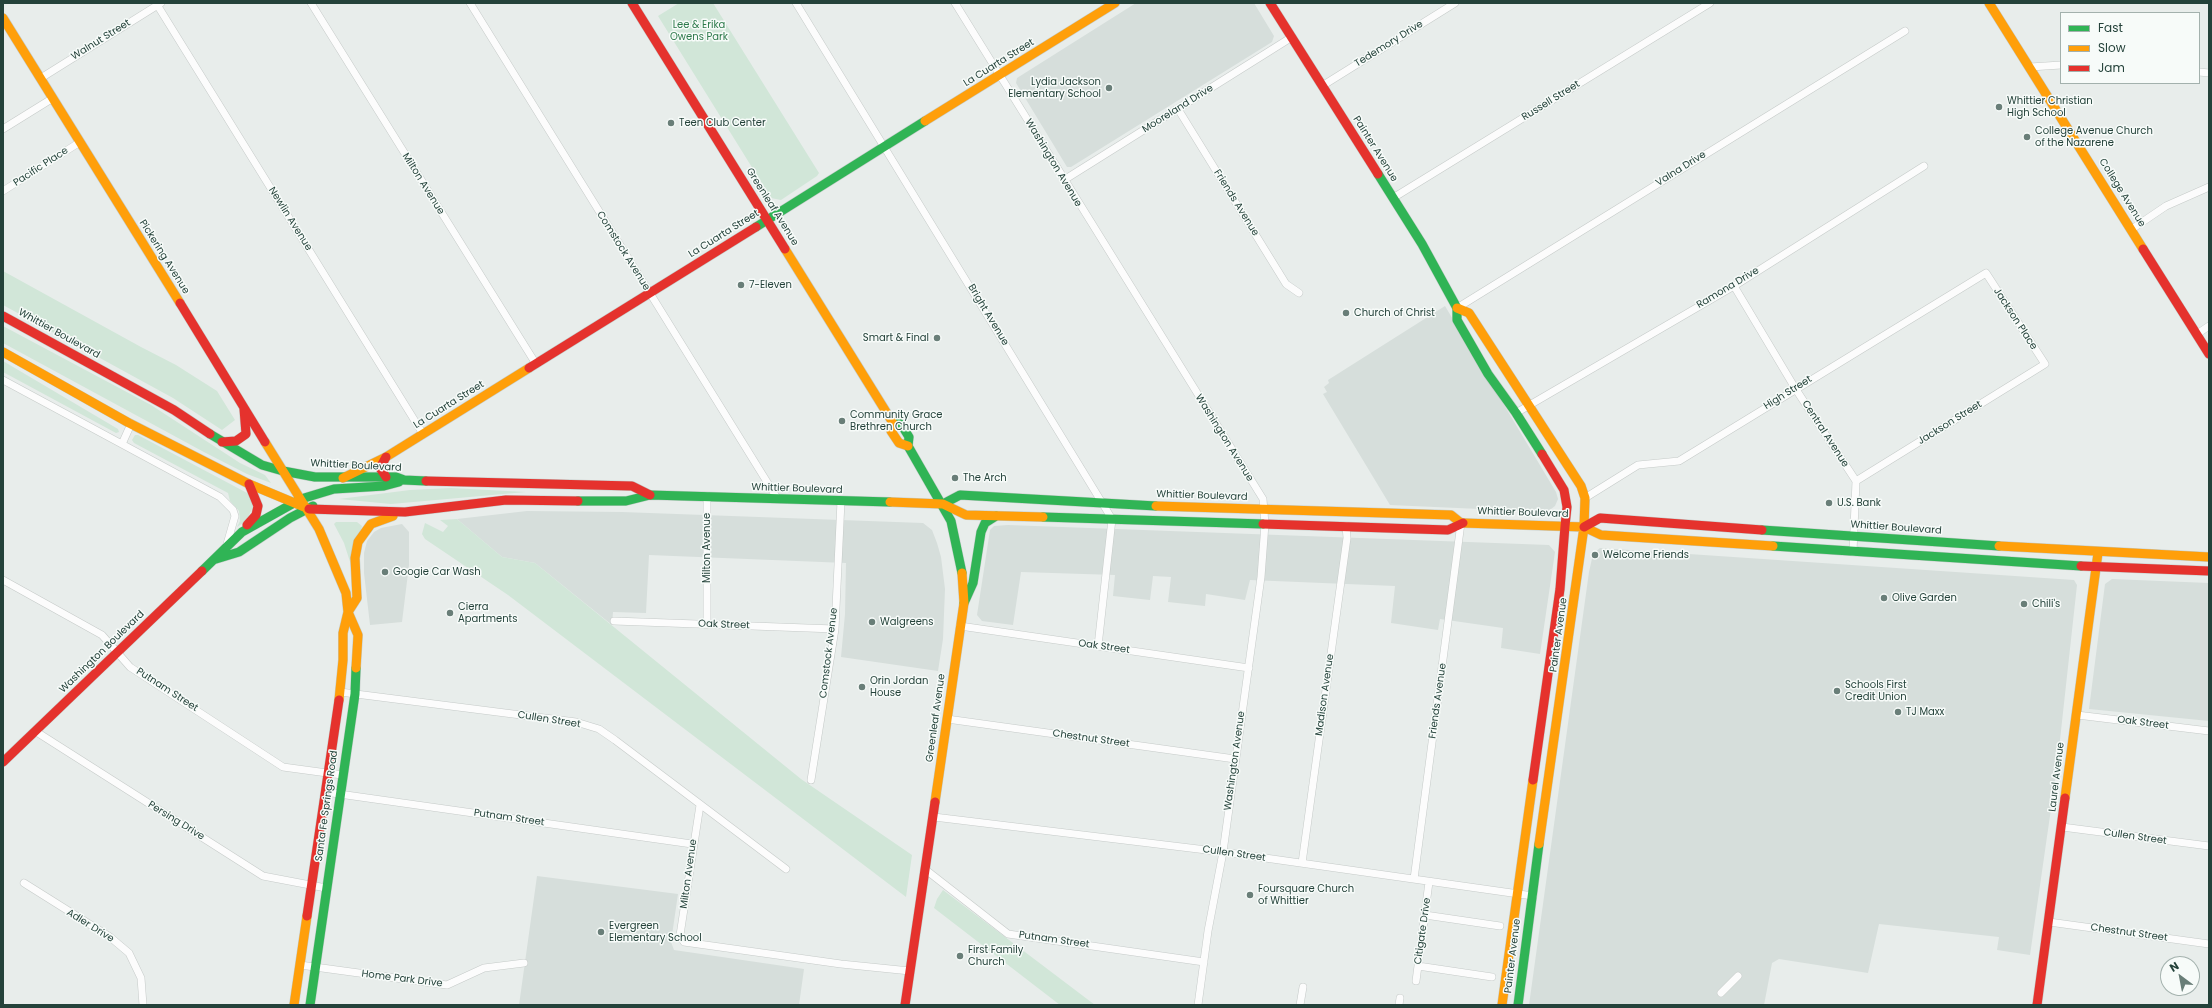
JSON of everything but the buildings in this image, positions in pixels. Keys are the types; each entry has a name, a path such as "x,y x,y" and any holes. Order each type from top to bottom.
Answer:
{"main road":[{"name":"Greenleaf Avenue","path":"632,3 893,423 891,431 899,443 908,446 943,504 951,521 956,538 964,581 964,603 946,720 934,817 905,1005"},
{"name":"Painter Avenue","path":"1270,3 1422,244 1457,308 1457,320 1488,374 1516,413 1564,490 1566,507 1563,571 1519,894 1502,1005"},
{"name":"College Avenue","path":"1989,3 2209,354"},
{"name":"La Cuarta Street","path":"341,478 386,457 1112,4"},
{"name":"Pickering Avenue","path":"3,18 283,471 297,500"},
{"name":"Painter Avenue","path":"1457,308 1469,313 1529,404 1580,486 1585,498 1584,527 1538,851 1533,896 1528,919 1518,1005"},
{"name":"Whittier Boulevard","path":"3,316 174,410 222,442 262,465 283,471 315,477 385,482 404,480 632,486 650,495"},
{"name":"Whittier Boulevard","path":"3,352 131,424 249,484 297,500 307,509 405,512 506,500 626,501 650,495 777,498 943,504 966,515 1448,530 1461,523 1565,526 1584,527 1600,535 2096,567 2209,571"},
{"path":"222,442 236,441 246,434 247,429 244,409"},
{"path":"385,482 380,468 386,457"},
{"name":"Washington Boulevard","path":"3,762 216,559 242,532 297,500 334,489 385,482"},
{"name":"Washington Boulevard","path":"216,559 239,552 307,509 332,497 374,491 385,482"},
{"path":"242,532 256,516 258,506 249,484"},
{"name":"Whittier Boulevard","path":"943,504 960,495 1103,504 1451,515 1461,523"},
{"name":"Santa Fe Springs Road","path":"307,509 319,529 340,575 346,593 348,612 358,635 355,694 342,775 310,1005"},
{"path":"348,612 357,598 355,558 358,542 371,524 405,512"},
{"path":"964,603 973,583 981,532 985,523 996,516"},
{"name":"Whittier Boulevard","path":"1584,527 1600,518 2098,553 2209,557"},
{"name":"Laurel Avenue","path":"2038,1005 2098,553"},
{"name":"Santa Fe Springs Road","path":"294,1005 325,792 326,773 340,692 343,660 343,633 348,612"},
{"path":"1531,803 1537,812 1533,842 1538,851"}],"street":[{"name":"Milton Avenue","path":"311,3 536,364"},
{"name":"Comstock Avenue","path":"470,3 777,498"},
{"name":"Bright Avenue","path":"796,3 886,146 1112,519"},
{"name":"Washington Avenue","path":"955,3 1263,499 1265,524 1261,577 1223,852 1198,1005"},
{"name":"Tedemory Drive","path":"1322,86 1455,3"},
{"name":"Russell Street","path":"1393,198 1710,3"},
{"name":"Walnut Street","path":"41,78 158,4"},
{"name":"Newlin Avenue","path":"158,4 423,434"},
{"name":"Valna Drive","path":"1457,308 1905,31"},
{"name":"Mooreland Drive","path":"1064,180 1292,37"},
{"path":"2030,67 2060,66"},
{"path":"3,129 53,98"},
{"name":"Friends Avenue","path":"1178,109 1286,284 1299,294"},
{"name":"Pacific Place","path":"3,191 80,142"},
{"name":"Ramona Drive","path":"1516,413 1529,404 1734,286 1924,166"},
{"path":"2132,230 2166,206 2209,187"},
{"name":"Jackson Place","path":"1986,273 2045,364"},
{"name":"High Street","path":"1585,498 1638,466 1679,461 1795,388 1986,273"},
{"name":"Central Avenue","path":"1734,286 1795,388 1856,481"},
{"path":"2197,334 2209,326"},
{"name":"Jackson Street","path":"1856,481 2045,364"},
{"path":"3,380 220,497 233,510 235,516 225,548"},
{"path":"122,444 131,424"},
{"path":"1853,552 1856,481"},
{"name":"Milton Avenue","path":"706,624 707,496"},
{"name":"Comstock Avenue","path":"811,780 835,628 841,501"},
{"path":"1098,646 1112,519"},
{"name":"Friends Avenue","path":"1414,879 1461,523"},
{"name":"Madison Avenue","path":"1302,863 1347,538 1346,526"},
{"name":"Putnam Street","path":"3,580 102,635 130,667 283,767 342,775"},
{"name":"Oak Street","path":"614,621 835,628"},
{"name":"Oak Street","path":"960,626 1249,668"},
{"name":"Cullen Street","path":"340,692 576,722 598,729 615,740 786,869"},
{"name":"Oak Street","path":"2077,715 2209,731"},
{"name":"Chestnut Street","path":"946,720 1235,759"},
{"name":"Persing Drive","path":"35,731 263,876 326,888"},
{"name":"Putnam Street","path":"325,792 692,844"},
{"name":"Milton Avenue","path":"700,805 692,844 680,935 684,942 841,964 910,971"},
{"name":"Cullen Street","path":"934,817 1223,852 1533,896"},
{"name":"Cullen Street","path":"2062,827 2209,846"},
{"name":"Putnam Street","path":"926,870 1008,934 1204,962"},
{"name":"Citigate Drive","path":"1416,981 1429,882"},
{"name":"Adler Drive","path":"24,883 110,937 129,953 141,978 143,1005"},
{"path":"1425,915 1500,926"},
{"name":"Chestnut Street","path":"2049,922 2209,944"},
{"name":"Home Park Drive","path":"300,965 447,985 484,968 524,963"},
{"path":"1418,966 1492,977"},
{"path":"1721,993 1738,976"},
{"path":"1300,1005 1303,987"}],"shaded area":[{"name":"Lydia Jackson Elementary School","path":"1136,3 1254,3 1274,36 1272,42 1071,167 1067,167 1016,83 1017,78"},
{"path":"1445,306 1556,492 1558,499 1555,506 1547,512 1390,505 1323,394 1327,392 1324,387 1329,383 1328,380"},
{"path":"527,511 622,512 923,523 932,530 937,543 941,557 945,589 943,639 938,671 841,657 845,614 846,563 649,555 646,613 613,612 612,625 535,563 502,557 457,519"},
{"path":"402,524 409,532 409,565 402,622 370,625 364,573 364,553 367,541 374,532 381,528"},
{"path":"1008,525 1549,545 1555,552 1540,654 1501,648 1503,628 1440,619 1438,630 1391,623 1395,586 1250,580 1245,600 1206,594 1205,606 1168,602 1171,577 1153,576 1150,600 1113,596 1115,575 1021,572 1013,625 982,621 977,615 990,530 994,526"},
{"path":"1600,548 2074,580 2077,585 2057,767 2030,955 1997,950 1999,937 1879,924 1868,973 1779,959 1772,963 1764,1005 1529,1005 1589,572 1593,554"},
{"path":"2112,579 2209,583 2209,721 2089,709 2105,584"},
{"name":"Evergreen Elementary School","path":"537,876 678,894 671,942 674,950 804,969 799,1005 519,1005"}],"green space":[{"name":"Lee & Erika Owens Park","path":"679,3 713,3 819,173 817,176 781,200 771,198 658,16"},
{"path":"3,271 176,365 217,391 235,420 222,430 173,398 3,305"},
{"path":"3,326 151,405 240,463 265,475 271,483 247,474 202,451 3,343"},
{"path":"3,361 118,429 119,432 116,433 3,372"},
{"path":"135,435 138,435 249,494 253,507 246,521 237,527 240,521 239,511 230,501 228,493 134,443 132,440"},
{"path":"451,488 526,492 391,504 339,499 410,490"},
{"path":"457,519 502,557 535,563 801,779 912,855 906,897 508,595 425,539 422,534 425,523 443,532 448,526 440,520"},
{"path":"336,522 357,522 362,526 352,568 344,543 334,524"},
{"path":"943,890 1095,1005 1060,1005 934,908 937,899"}],"traffic: fast":[{"path":"756,227 925,121"},
{"path":"1378,174 1422,244 1457,308 1457,320 1488,374 1516,413 1542,454"},
{"path":"893,423 901,424 909,437 908,446 951,521 962,573"},
{"path":"210,434 262,465 283,471 315,477 396,477 404,480 426,481"},
{"path":"202,571 242,532 301,499 334,489 384,486 399,482"},
{"path":"578,501 626,501 650,495 890,502"},
{"path":"943,504 960,495 1156,506"},
{"path":"216,559 239,552 290,518 313,506"},
{"path":"964,603 973,583 981,532 985,523 996,516"},
{"path":"1043,517 1263,524"},
{"path":"1762,530 1999,546"},
{"path":"1773,546 2081,566"},
{"path":"310,1005 355,694 356,668"},
{"path":"1518,1005 1539,844"}],"traffic: slow":[{"path":"925,121 1115,3"},
{"path":"1989,3 2143,249"},
{"path":"3,18 180,303"},
{"path":"785,249 893,423 891,431 899,443 908,446"},
{"path":"1457,308 1469,313 1581,486 1585,498 1584,527"},
{"path":"3,352 129,423 249,484 309,509"},
{"path":"343,478 386,457 529,368"},
{"path":"265,442 319,529 346,593 348,612 343,633 343,660 339,700"},
{"path":"890,502 943,504 966,515 1043,517"},
{"path":"1156,506 1451,515 1461,523"},
{"path":"348,612 357,598 355,558 358,542 371,524 393,516"},
{"path":"1463,523 1584,527 1601,535 1773,546"},
{"path":"1539,844 1584,527"},
{"path":"1999,546 2209,557"},
{"path":"2065,798 2098,553"},
{"path":"935,802 964,603 962,573"},
{"path":"348,612 358,635 356,668"},
{"path":"1502,1005 1533,780"},
{"path":"294,1005 307,916"}],"traffic: jam":[{"path":"632,3 785,249"},
{"path":"1270,3 1378,174"},
{"path":"529,368 756,227"},
{"path":"2143,249 2209,354"},
{"path":"180,303 265,442"},
{"path":"3,316 174,410 210,434"},
{"path":"222,442 236,441 246,434 244,409"},
{"path":"1542,454 1564,490 1567,507 1565,526"},
{"path":"386,457 380,468 386,477"},
{"path":"426,481 632,486 650,495"},
{"path":"247,525 256,515 258,506 249,484"},
{"path":"309,509 405,512 506,500 578,501"},
{"path":"1584,527 1600,518 1762,530"},
{"path":"1263,524 1448,530 1463,523"},
{"path":"1533,780 1560,589 1565,526"},
{"path":"2081,566 2209,571"},
{"path":"3,762 202,571"},
{"path":"307,916 339,700"},
{"path":"2037,1005 2065,798"},
{"path":"905,1005 935,802"}],"place":[{"name":"Lydia Jackson Elementary School","path":"1109,88"},
{"name":"Whittier Christian High School","path":"1999,107"},
{"name":"Teen Club Center","path":"671,123"},
{"name":"College Avenue Church of the Nazarene","path":"2027,137"},
{"name":"7-Eleven","path":"741,285"},
{"name":"Church of Christ","path":"1346,313"},
{"name":"Smart & Final","path":"937,338"},
{"name":"Community Grace Brethren Church","path":"842,421"},
{"name":"The Arch","path":"955,478"},
{"name":"U.S. Bank","path":"1829,503"},
{"name":"Welcome Friends","path":"1595,555"},
{"name":"Googie Car Wash","path":"385,572"},
{"name":"Olive Garden","path":"1884,598"},
{"name":"Chili's","path":"2024,604"},
{"name":"Cierra Apartments","path":"450,613"},
{"name":"Walgreens","path":"872,622"},
{"name":"Orin Jordan House","path":"862,687"},
{"name":"Schools First Credit Union","path":"1837,691"},
{"name":"TJ Maxx","path":"1898,712"},
{"name":"Foursquare Church of Whittier","path":"1250,895"},
{"name":"Evergreen Elementary School","path":"601,932"},
{"name":"First Family Church","path":"960,956"}]}
